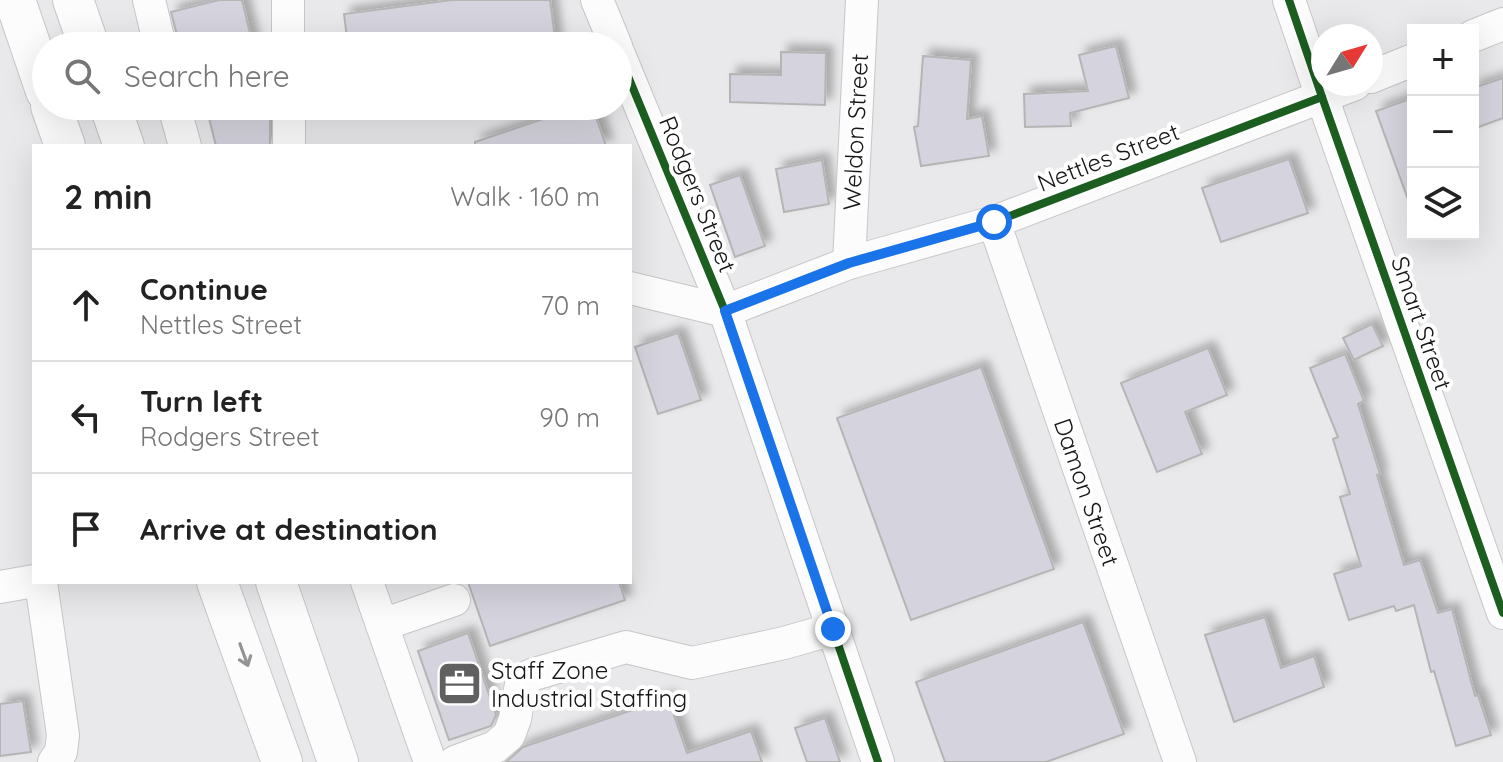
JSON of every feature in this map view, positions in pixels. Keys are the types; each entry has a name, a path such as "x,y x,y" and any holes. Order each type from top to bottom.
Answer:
{"main road":[{"path":"73,0 84,32"},
{"path":"11,9 32,58"},
{"path":"56,120 64,144"},
{"path":"218,584 282,762"},
{"path":"277,584 338,762"}],"street":[{"path":"149,0 157,32"},
{"path":"288,0 288,32"},
{"path":"597,0 610,32"},
{"name":"Weldon Street","path":"849,263 862,0"},
{"name":"Smart Street","path":"1289,0 1503,613"},
{"path":"1479,34 1503,24"},
{"path":"1383,72 1407,62"},
{"name":"Rodgers Street","path":"632,86 725,311 878,762"},
{"name":"Nettles Street","path":"725,311 849,263 994,222 1322,97"},
{"path":"178,120 184,144"},
{"path":"289,120 289,144"},
{"name":"Damon Street","path":"994,222 1180,762"},
{"path":"632,288 725,311"},
{"path":"0,587 32,581"},
{"path":"41,584 63,735 61,752 54,762"},
{"path":"368,584 430,762"},
{"path":"382,625 454,600"},
{"path":"455,762 495,747 509,735 521,684 531,675 626,647 692,663 833,629"}],"building":[{"path":"219,0 242,0 250,32 176,32 171,12"},
{"path":"452,0 550,0 554,32 346,32 344,14"},
{"path":"1116,46 1129,98 1070,113 1071,126 1025,127 1024,94 1088,91 1079,55"},
{"path":"781,52 826,53 825,105 730,102 730,74 781,75"},
{"path":"923,56 971,60 967,119 982,116 989,156 921,166 914,127 918,126"},
{"path":"1503,78 1503,118 1479,127 1479,96 1479,86"},
{"path":"1407,100 1407,197 1376,111"},
{"path":"210,120 270,120 270,144 216,144"},
{"path":"540,120 597,120 605,144 475,144"},
{"path":"1289,159 1308,213 1221,242 1202,188"},
{"path":"822,160 829,204 784,212 776,169"},
{"path":"740,175 765,246 735,257 710,185"},
{"path":"1372,324 1383,346 1354,360 1343,338"},
{"path":"678,333 701,400 658,414 635,347"},
{"path":"1208,348 1227,395 1185,412 1202,454 1157,472 1121,383"},
{"path":"1345,354 1364,401 1358,404 1404,565 1420,560 1438,613 1452,609 1475,696 1478,695 1491,735 1456,746 1434,671 1431,672 1414,605 1396,611 1394,606 1349,620 1334,574 1361,566 1340,497 1350,494 1333,439 1338,437 1310,368"},
{"path":"981,367 1054,569 911,620 837,418"},
{"path":"469,584 620,584 625,600 490,646"},
{"path":"1265,617 1281,668 1314,656 1324,687 1234,722 1205,635"},
{"path":"1083,622 1124,734 1046,762 945,762 916,682"},
{"path":"468,633 496,715 491,726 449,740 418,651"},
{"path":"668,698 687,753 751,731 762,762 506,762 523,747"},
{"path":"23,701 31,752 0,756 0,704"},
{"path":"825,718 840,762 807,762 795,728"}],"cycle path":[{"path":"1289,0 1503,613"},
{"path":"632,86 725,311 878,762"},
{"path":"725,311 849,263 994,222 1322,97"}],"place":[{"name":"Staff Zone Industrial Staffing","path":"460,684"}],"route":[{"path":"833,629 725,311 849,263 994,222"}]}
